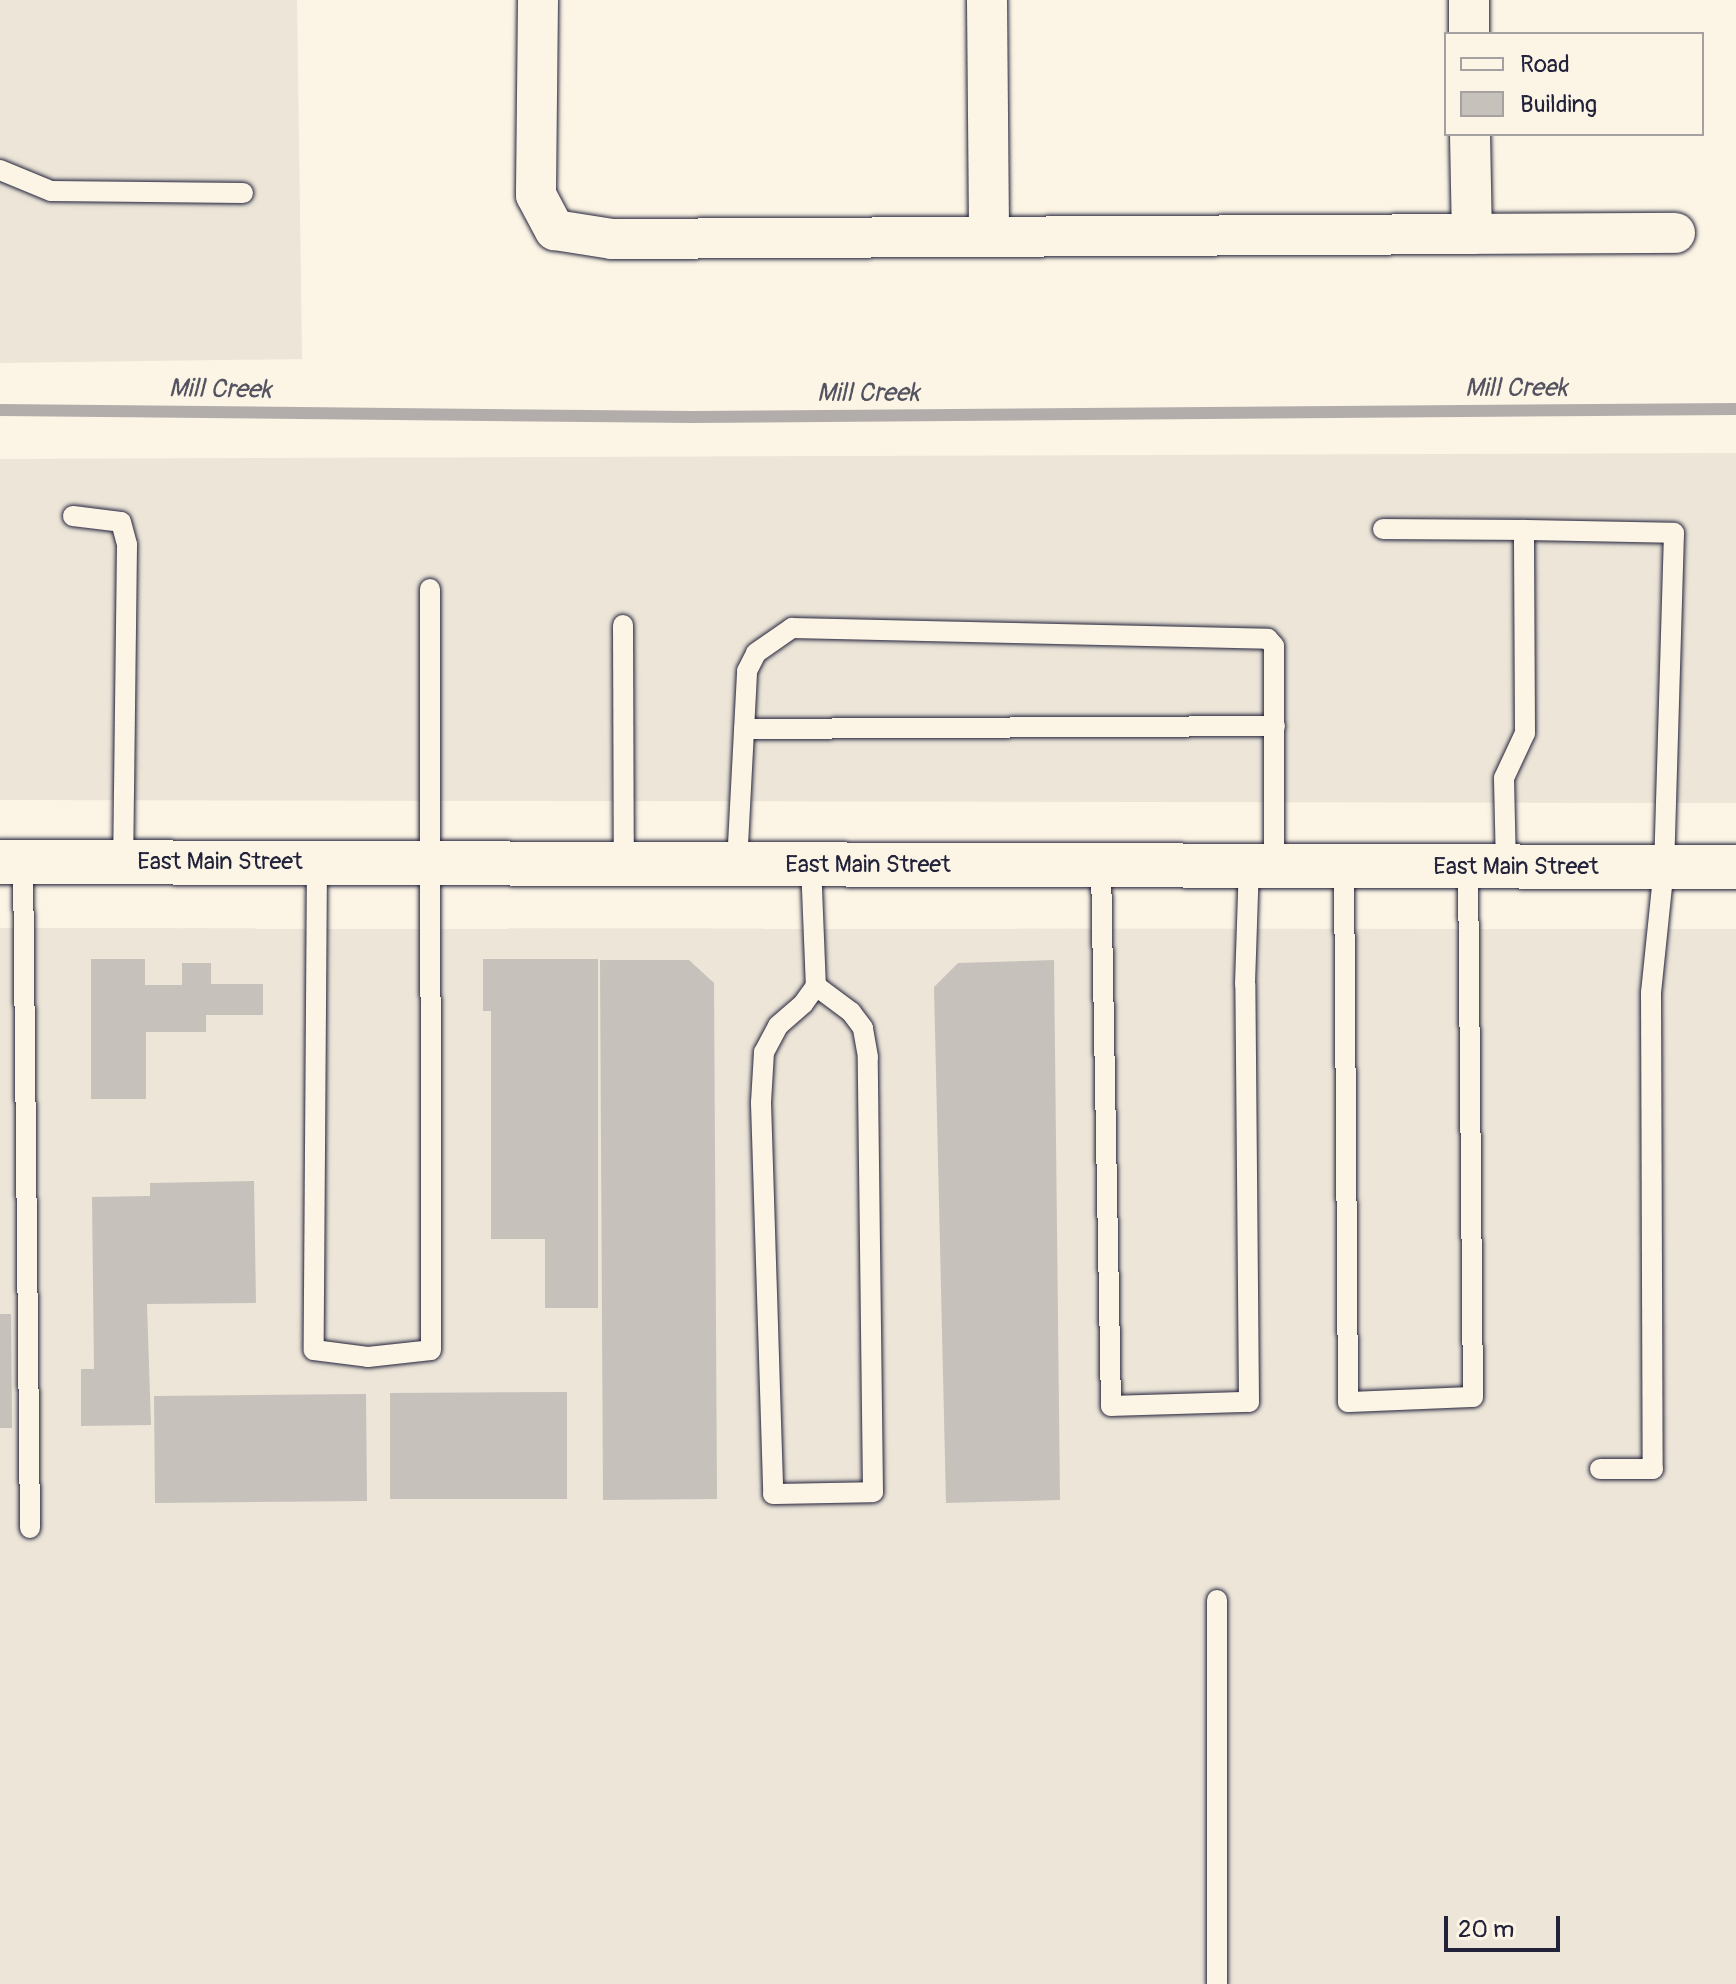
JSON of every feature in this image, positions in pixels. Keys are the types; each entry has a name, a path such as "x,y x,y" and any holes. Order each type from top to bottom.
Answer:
{"street":[{"path":"538,0 536,195 555,230 612,239 1675,233"},
{"path":"987,0 989,236"},
{"path":"1469,0 1469,32"},
{"path":"1470,136 1472,234"},
{"name":"East Main Street","path":"11,862 1736,867"}],"lane":[{"path":"0,170 51,191 243,193"},
{"path":"73,516 121,522 127,545 123,862"},
{"path":"1383,529 1674,533 1664,867 1651,992 1653,1469 1600,1469"},
{"path":"1344,866 1348,1402 1473,1397 1487,867 1504,778 1525,733 1524,530"},
{"path":"317,862 314,1350 368,1357 431,1350 433,1020 430,589"},
{"path":"623,625 624,864"},
{"path":"737,864 747,671 756,653 792,628 1268,639 1274,646 1275,726 1245,999 1249,1402 1111,1406 1101,866"},
{"path":"744,729 1275,726"},
{"path":"11,862 30,1528"},
{"path":"811,864 816,986 803,1004 778,1026 764,1052 761,1103 773,1494 873,1492 868,1057 863,1028 851,1012 816,986"},
{"path":"1217,1600 1217,1984"}],"shaded area":[{"path":"0,0 297,0 302,359 0,363"},
{"path":"1736,453 1736,803 0,800 0,459"},
{"path":"0,928 1736,929 1736,1984 0,1984"}],"building":[{"path":"91,959 145,959 145,985 182,985 182,963 211,963 211,984 263,984 263,1015 206,1015 206,1032 146,1032 146,1099 91,1099"},
{"path":"483,959 598,959 598,1308 545,1308 545,1239 491,1239 491,1011 483,1011"},
{"path":"600,960 689,960 714,983 717,1499 603,1500"},
{"path":"1054,960 1060,1500 946,1503 934,987 958,963"},
{"path":"254,1181 256,1303 147,1304 151,1425 81,1426 81,1369 94,1369 92,1197 150,1196 150,1183"},
{"path":"0,1314 11,1314 12,1428 0,1428"},
{"path":"567,1392 567,1499 390,1499 390,1393"},
{"path":"366,1394 367,1501 155,1503 154,1396"}],"waterway":[{"name":"Mill Creek","path":"0,410 692,417 1736,409"}]}
